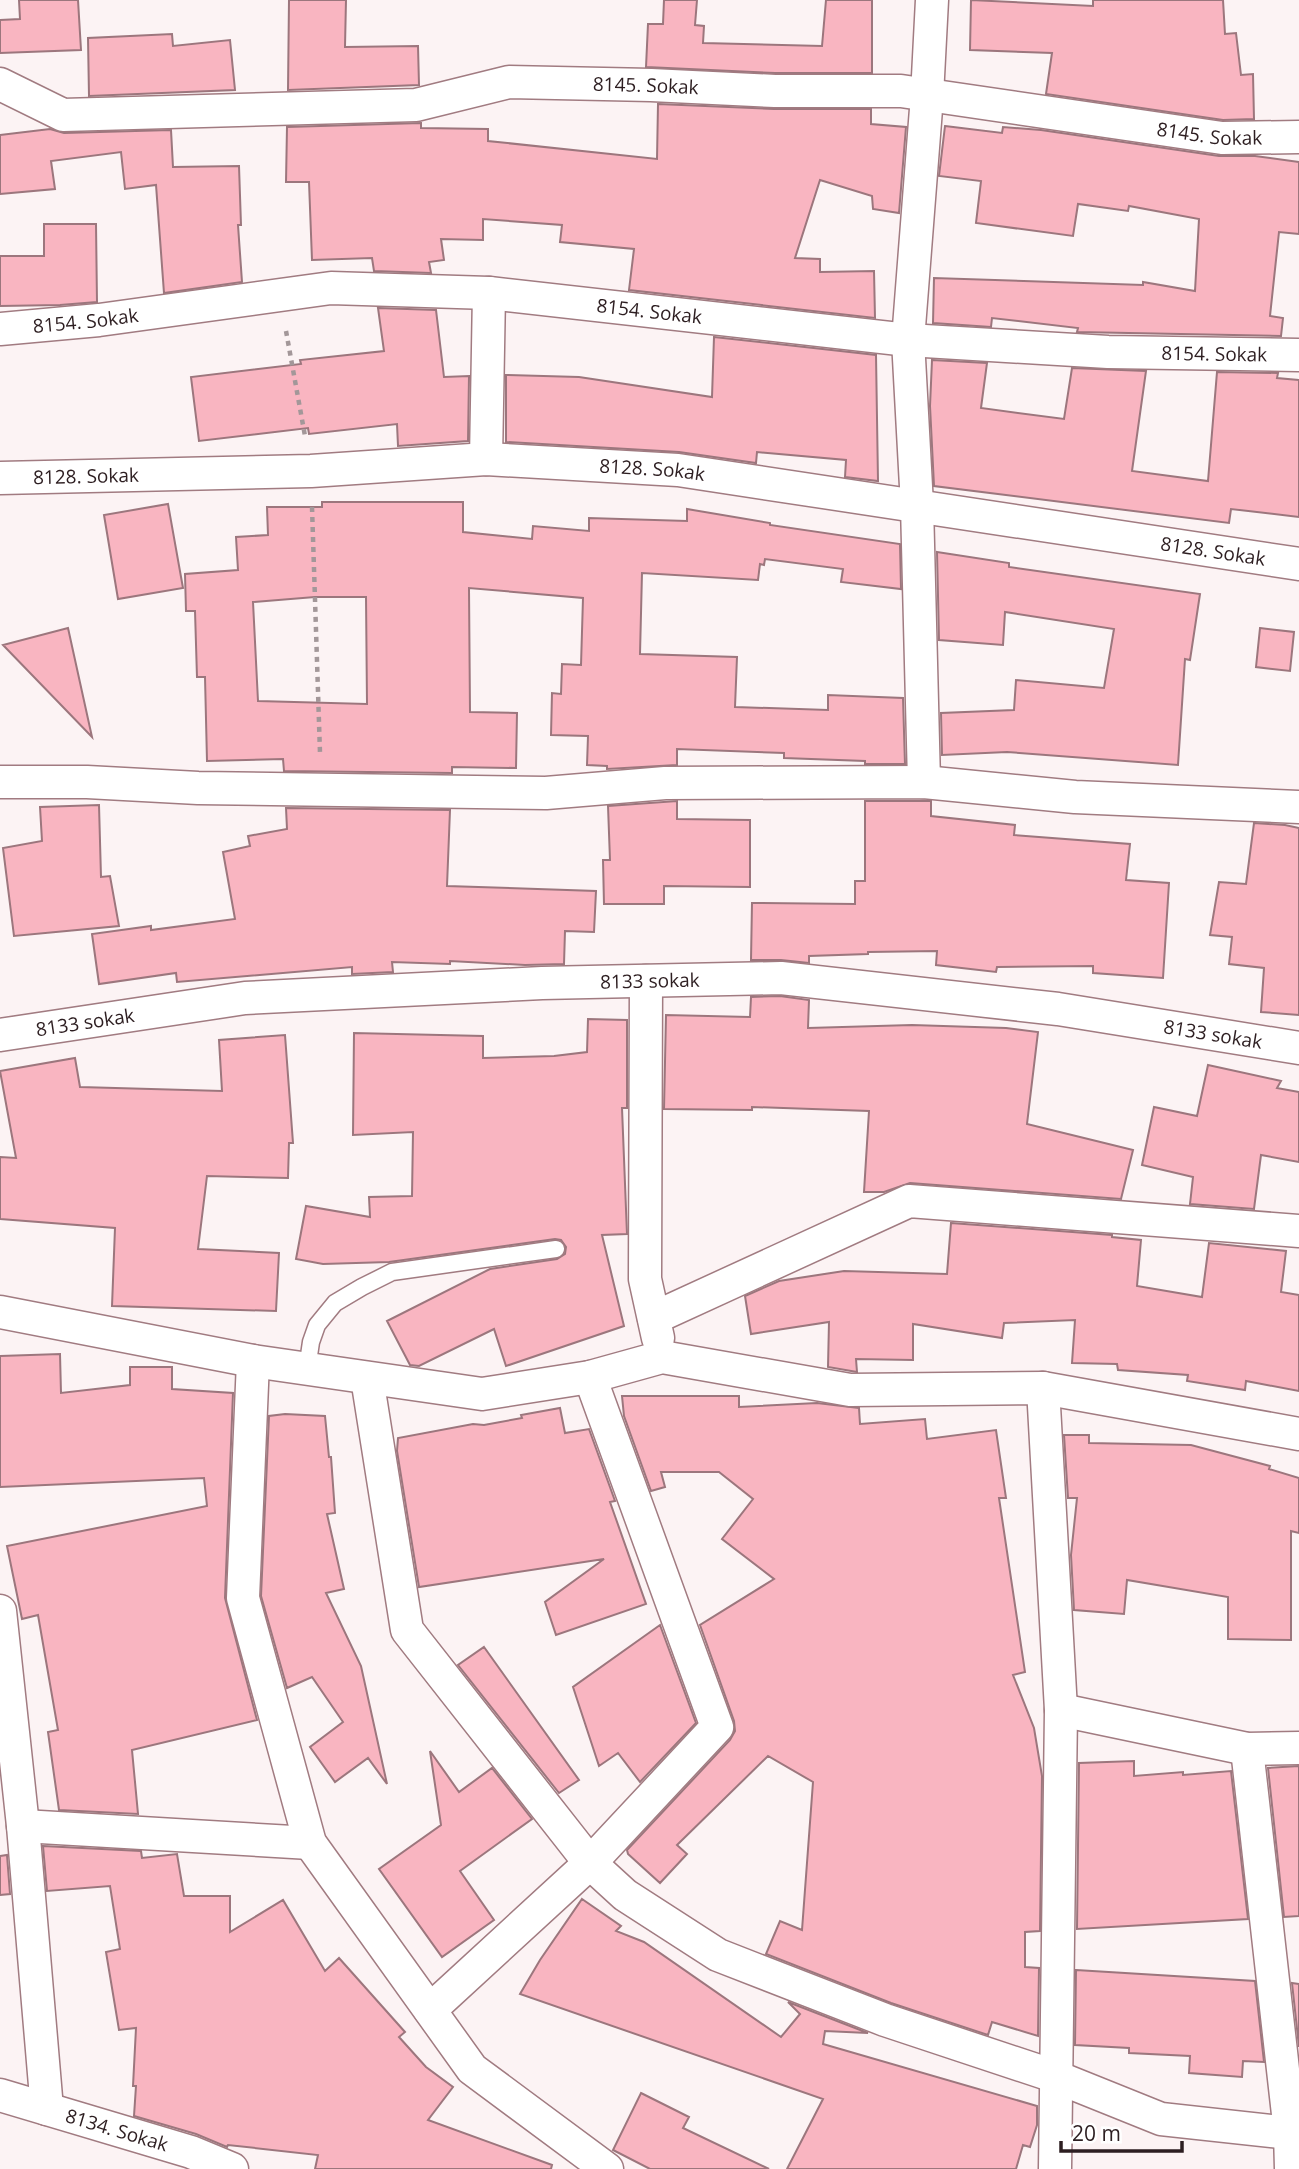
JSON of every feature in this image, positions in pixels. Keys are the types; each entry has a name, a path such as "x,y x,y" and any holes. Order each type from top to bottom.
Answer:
{"street":[{"path":"924,782 917,505 908,340 932,0"},
{"name":"8145. Sokak","path":"0,84 63,115 416,105 509,82 775,91 901,91 1222,138 1299,137"},
{"name":"8154. Sokak","path":"0,329 99,320 331,288 489,293 908,340 1108,352 1299,355"},
{"path":"486,459 489,293"},
{"name":"8128. Sokak","path":"0,478 311,471 486,459 678,470 1299,564"},
{"path":"0,782 546,793 665,783 924,782 1076,797 1299,807"},
{"name":"8133 sokak","path":"0,1035 245,998 542,982 781,978 1058,1009 1299,1048"},
{"path":"646,981 645,1279 662,1357"},
{"path":"654,1318 909,1201 1299,1231"},
{"path":"0,1312 253,1361 482,1394 590,1377 662,1357 850,1390 1043,1388 1299,1434"},
{"path":"253,1361 243,1598 310,1843 472,2069 607,2169"},
{"path":"430,2010 590,1863 717,1727 590,1377"},
{"path":"367,1378 407,1630 590,1863 625,1895 718,1955 885,2020 1054,2076 1161,2119 1295,2133"},
{"path":"1043,1388 1061,1710 1054,2076 1055,2169"},
{"path":"0,1611 23,1826 47,2109"},
{"path":"1061,1710 1247,1749 1299,1748"},
{"path":"1247,1749 1295,2133 1291,2169"},
{"path":"23,1826 310,1843"},
{"name":"8134. Sokak","path":"0,2095 191,2152 232,2169"}],"lane":[{"path":"307,1369 317,1325 335,1303 392,1272 556,1249"}],"path":[{"path":"280,295 311,471 321,789"}],"building":[{"path":"19,0 78,0 81,50 0,53 0,20 20,19"},
{"path":"289,0 346,0 345,47 418,46 419,85 288,90"},
{"path":"664,0 697,0 695,25 704,26 703,43 822,46 826,0 872,0 872,73 775,73 646,67 648,24 663,24"},
{"path":"971,0 1093,6 1093,0 1223,0 1225,34 1236,33 1241,75 1253,74 1254,119 1223,120 1046,94 1052,53 970,50"},
{"path":"172,34 173,46 230,40 235,90 89,96 88,38"},
{"path":"658,104 774,109 871,109 871,124 906,127 899,213 873,209 872,196 820,180 795,258 820,259 820,272 874,271 875,318 629,290 634,249 560,242 562,225 483,219 483,240 441,239 444,260 429,262 431,273 374,271 372,258 312,260 309,182 286,182 287,127 421,123 421,128 488,129 488,141 657,159"},
{"path":"945,126 1002,133 1003,127 1041,130 1219,156 1255,156 1299,162 1299,234 1279,232 1270,316 1283,318 1281,336 1077,332 1078,328 992,318 991,327 933,323 934,278 1143,285 1143,282 1195,291 1199,219 1129,206 1128,211 1078,204 1073,236 976,223 981,181 939,176"},
{"path":"50,129 64,133 171,130 173,167 239,166 241,225 238,225 242,282 164,293 156,185 125,189 121,152 51,161 55,189 0,194 0,135"},
{"path":"44,224 96,224 97,302 0,306 0,256 44,256"},
{"path":"378,308 436,310 444,377 469,376 468,441 398,446 397,424 309,434 308,428 199,441 191,377 301,364 300,360 384,351"},
{"path":"714,337 876,355 878,481 845,477 846,460 757,452 756,463 679,452 506,442 506,375 579,377 712,397"},
{"path":"932,360 987,363 981,408 1064,419 1072,368 1146,371 1132,471 1208,481 1217,372 1278,373 1277,378 1299,380 1299,517 1231,509 1229,523 934,486 930,406"},
{"path":"322,502 463,502 463,532 532,539 533,526 589,531 589,518 687,521 687,509 770,525 900,544 901,589 841,582 843,569 765,559 764,565 760,564 758,580 642,573 640,654 737,657 735,707 828,710 828,695 903,698 905,764 784,758 784,753 677,749 677,765 607,769 607,766 587,765 588,736 551,735 552,693 561,694 562,664 581,665 583,598 469,588 470,712 517,713 516,768 452,767 452,773 284,771 283,759 207,761 205,677 197,677 195,611 186,611 185,574 238,570 236,537 268,535 267,507 322,507","holes":["315,597 366,597 367,704 258,701 253,602"]},
{"path":"168,504 183,588 118,599 104,515"},
{"path":"937,552 1009,563 1009,567 1200,594 1190,660 1185,659 1178,765 1007,752 942,755 941,713 1014,710 1016,680 1104,688 1114,629 1005,612 1003,645 939,640"},
{"path":"68,628 92,737 3,645"},
{"path":"1260,628 1294,632 1290,671 1256,667"},
{"path":"677,801 677,819 750,820 750,887 664,886 664,904 604,904 603,860 610,860 608,806"},
{"path":"865,801 931,801 931,816 1015,825 1014,835 1130,844 1126,880 1169,883 1163,978 1093,973 1093,966 997,967 996,972 936,965 937,951 809,956 809,963 751,960 752,903 855,904 855,881 865,881"},
{"path":"99,805 101,877 110,876 119,926 14,936 3,848 42,841 40,807"},
{"path":"286,808 450,810 447,886 596,891 594,932 565,931 564,964 392,962 393,972 352,974 352,967 177,982 176,973 99,984 92,934 151,926 151,930 235,919 223,852 250,846 248,836 287,829"},
{"path":"1254,823 1299,828 1299,1015 1261,1012 1264,968 1229,964 1232,937 1210,935 1219,882 1246,884"},
{"path":"780,996 809,1000 808,1028 912,1025 1006,1028 1038,1032 1027,1124 1133,1150 1121,1199 910,1183 884,1192 864,1192 869,1111 752,1107 752,1110 664,1109 666,1015 750,1017 751,997"},
{"path":"588,1019 627,1020 627,1108 622,1108 627,1234 602,1235 624,1326 506,1366 494,1329 419,1366 410,1365 387,1321 490,1269 557,1259 565,1254 566,1247 561,1240 555,1239 389,1262 323,1264 296,1259 306,1206 370,1217 369,1197 412,1196 413,1132 353,1135 354,1033 483,1036 483,1058 554,1056 587,1052"},
{"path":"285,1035 293,1143 289,1143 288,1178 207,1176 198,1249 279,1253 276,1311 112,1306 115,1228 0,1219 0,1157 16,1158 0,1071 75,1058 80,1087 222,1091 219,1040"},
{"path":"1208,1065 1281,1081 1277,1088 1299,1092 1299,1162 1261,1155 1254,1209 1190,1204 1193,1177 1142,1165 1154,1107 1197,1116"},
{"path":"951,1223 1112,1235 1141,1240 1137,1286 1202,1297 1209,1243 1286,1251 1281,1292 1299,1295 1299,1391 1246,1381 1245,1390 1187,1381 1188,1375 1118,1370 1117,1364 1072,1363 1075,1320 1004,1323 1002,1338 913,1324 913,1360 856,1359 857,1372 828,1367 829,1322 751,1334 745,1296 779,1281 844,1271 947,1274"},
{"path":"60,1354 61,1393 130,1385 130,1367 172,1367 172,1389 233,1393 225,1598 257,1720 132,1750 138,1814 59,1810 48,1732 58,1730 38,1615 22,1619 7,1546 207,1506 204,1478 0,1487 0,1356"},
{"path":"622,1396 739,1396 739,1407 817,1403 859,1408 860,1424 925,1419 927,1439 996,1430 1006,1498 999,1498 1025,1672 1013,1675 1034,1728 1042,1776 1040,1931 1025,1932 1025,1967 1039,1968 1038,2036 992,2022 988,2035 891,2003 766,1954 780,1921 802,1930 813,1782 768,1756 677,1845 687,1854 660,1883 628,1854 627,1850 730,1740 735,1731 734,1721 700,1625 774,1579 722,1539 753,1499 719,1472 661,1472 665,1487 651,1491 624,1416"},
{"path":"560,1408 565,1433 589,1429 615,1501 610,1502 646,1604 556,1635 545,1602 604,1559 419,1587 397,1451 398,1438 522,1418 521,1415"},
{"path":"269,1416 325,1416 335,1513 327,1514 344,1589 326,1593 361,1666 387,1784 368,1758 335,1782 310,1747 343,1722 312,1677 287,1688 261,1596"},
{"path":"1064,1435 1089,1435 1089,1443 1191,1445 1270,1466 1269,1469 1299,1478 1299,1533 1291,1531 1291,1640 1228,1639 1228,1597 1127,1580 1124,1614 1074,1610 1071,1555 1077,1498 1068,1498"},
{"path":"660,1625 696,1723 640,1782 618,1753 599,1766 573,1687"},
{"path":"484,1647 579,1780 559,1793 458,1665"},
{"path":"430,1751 459,1792 492,1768 532,1819 460,1871 494,1920 442,1957 379,1869 441,1825"},
{"path":"1134,1761 1134,1776 1231,1771 1248,1919 1077,1929 1079,1763"},
{"path":"1299,1766 1299,1916 1284,1917 1268,1768"},
{"path":"43,1846 141,1851 142,1858 177,1854 184,1896 230,1896 230,1932 283,1900 325,1971 339,1958 405,2032 399,2037 426,2067 453,2087 428,2120 552,2165 551,2169 315,2169 318,2155 227,2147 196,2134 134,2116 136,2028 119,2030 106,1952 120,1949 110,1886 47,1891"},
{"path":"7,1855 10,1894 0,1895 0,1856"},
{"path":"582,1899 621,1926 616,1931 644,1942 781,2037 800,2014 788,2002 868,2033 825,2031 823,2044 1037,2106 1037,2125 1030,2147 1023,2145 1016,2169 787,2169 823,2099 520,1994"},
{"path":"1076,1970 1255,1981 1264,2062 1243,2061 1242,2077 1189,2073 1190,2056 1129,2053 1129,2048 1075,2045"},
{"path":"1292,1983 1299,1984 1299,2047"},
{"path":"641,2093 689,2117 683,2128 769,2169 650,2169 613,2150"}]}
